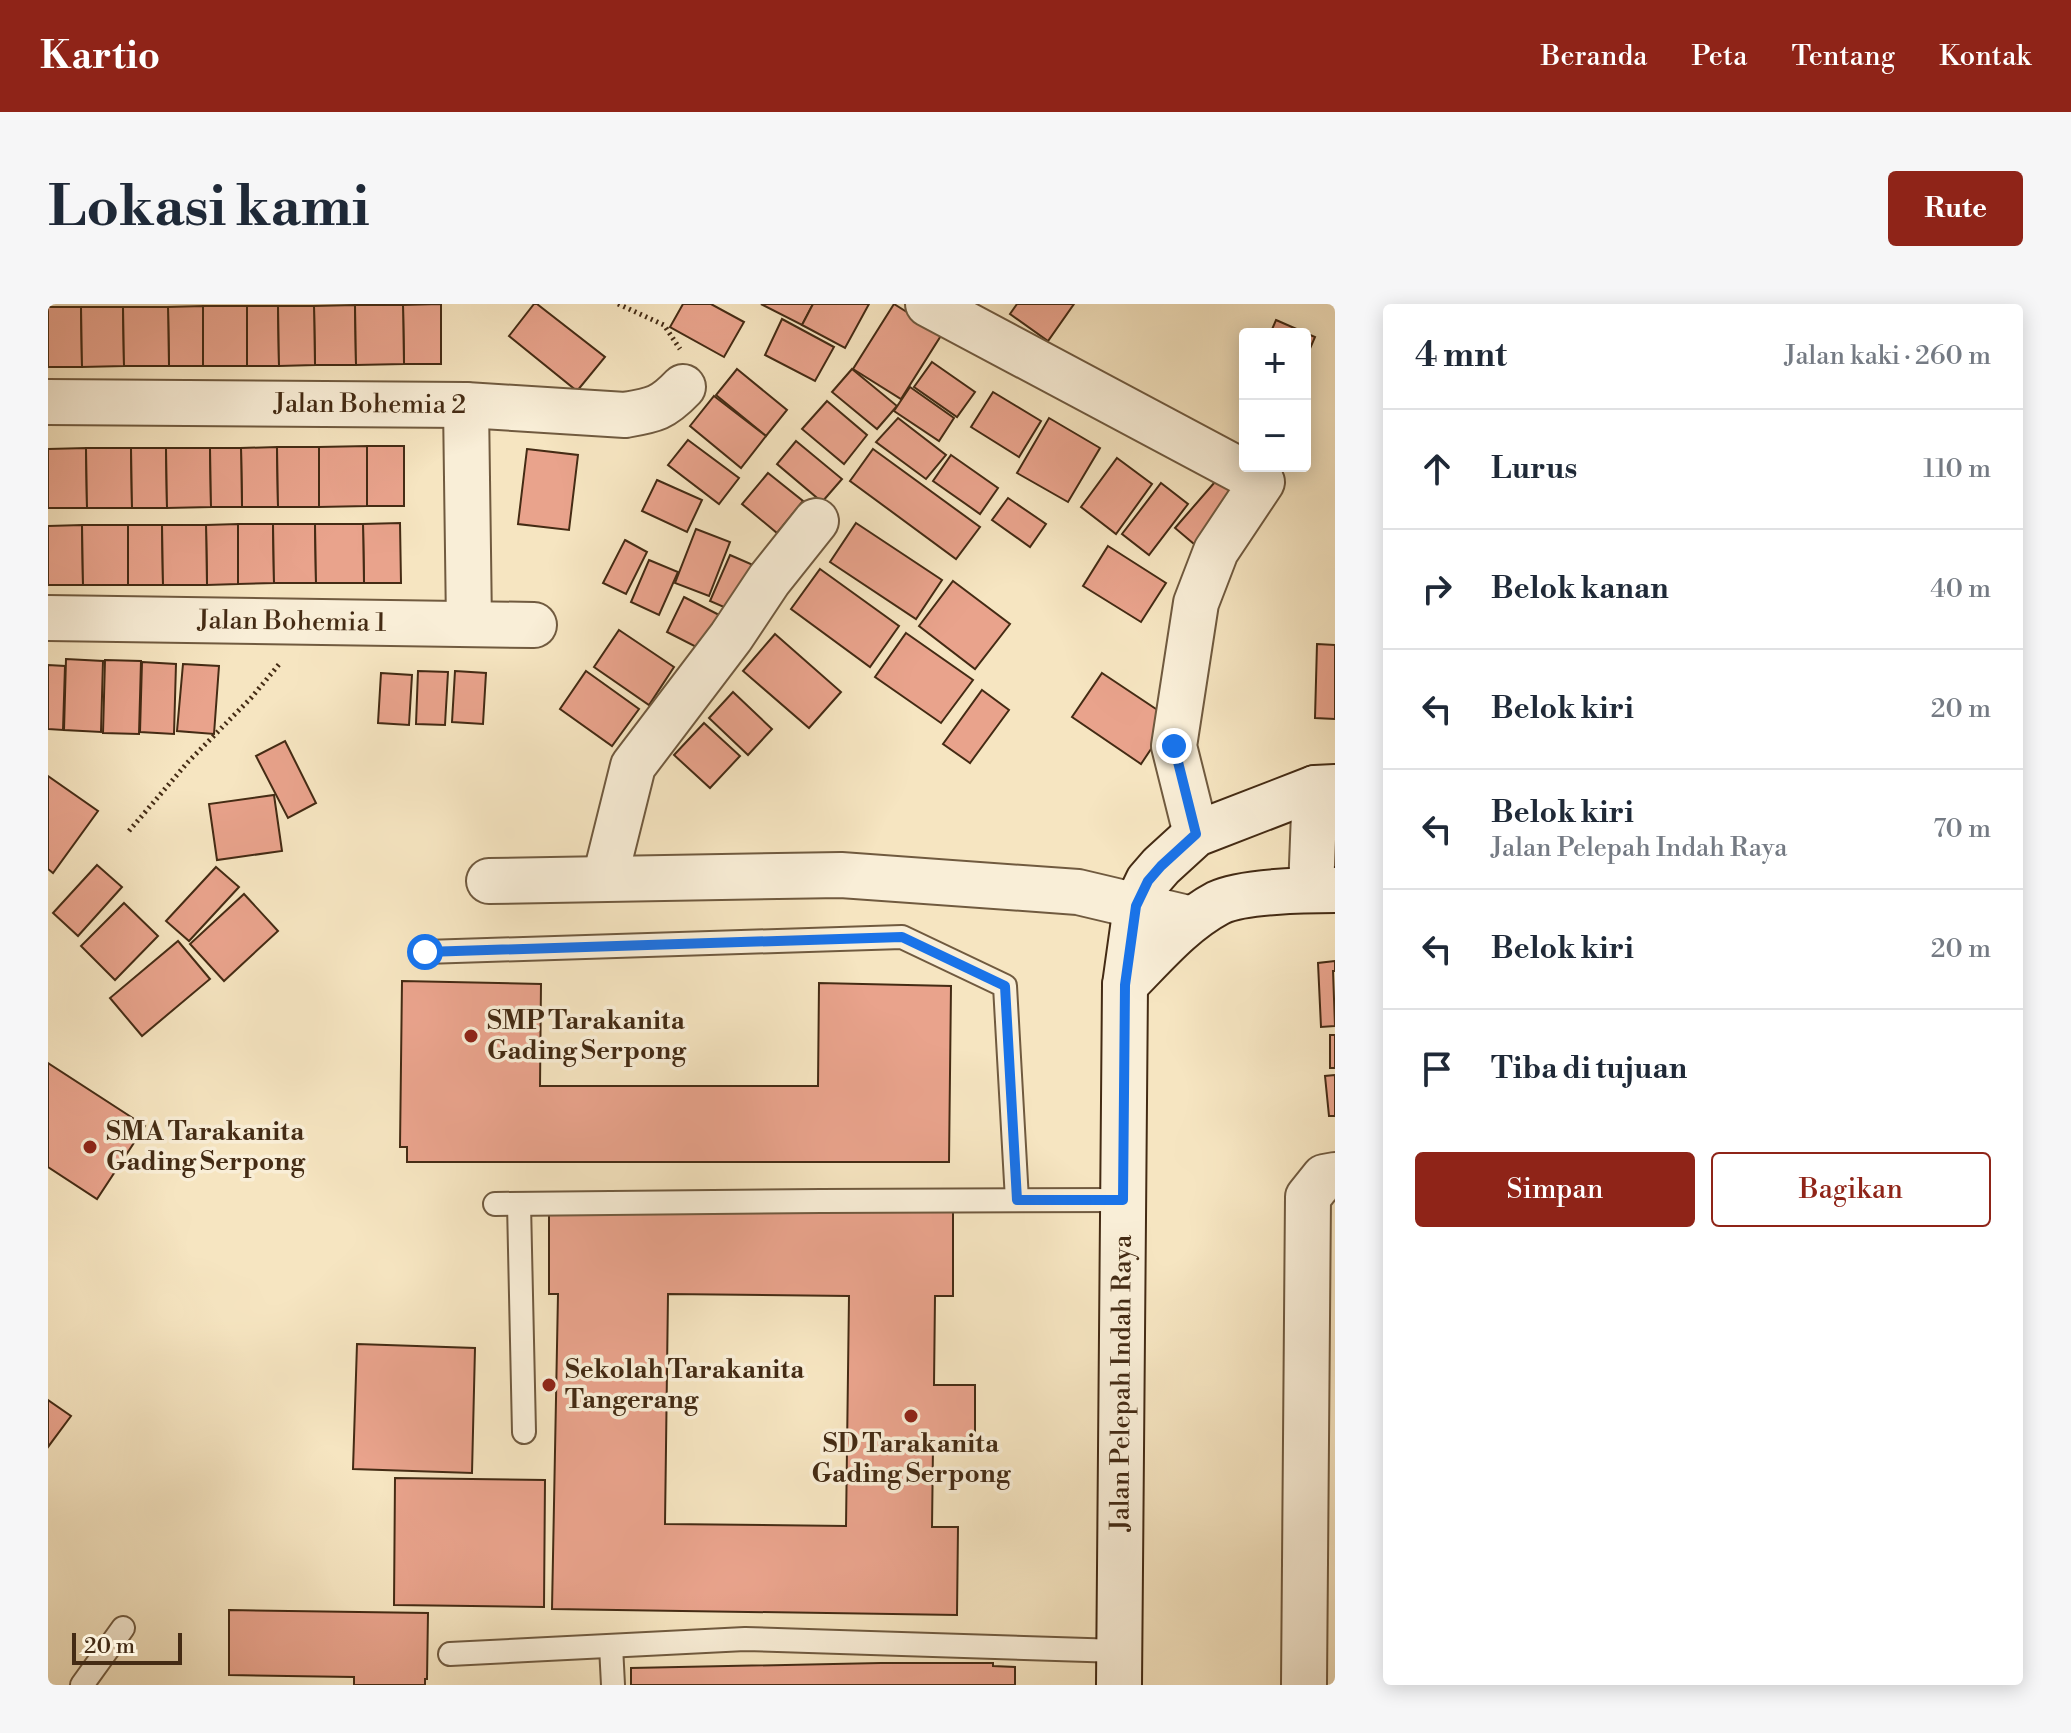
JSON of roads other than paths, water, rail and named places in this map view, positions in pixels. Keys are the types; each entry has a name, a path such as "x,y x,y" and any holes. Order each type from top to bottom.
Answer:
{"street":[{"path":"928,304 1262,482 1216,551 1196,603 1174,746 1196,834"},
{"name":"Jalan Bohemia 2","path":"48,402 466,405 625,415 649,411 668,403 683,387"},
{"path":"466,405 469,624"},
{"path":"605,878 633,766 816,521"},
{"name":"Jalan Bohemia 1","path":"48,618 534,625"},
{"path":"1125,985 1192,919 1221,901 1256,894 1323,890 1325,788"},
{"name":"Jalan Pelepah Indah Raya","path":"1119,1668 1125,985 1136,906 1148,881 1196,834 1325,788"},
{"path":"489,881 841,875 1078,892 1192,919"},
{"path":"1314,1681 1320,1435 1308,1197 1329,1176"}],"lane":[{"path":"425,952 902,937 1005,986 1017,1200"},
{"path":"495,1204 1123,1200"},
{"path":"519,1204 524,1432"},
{"path":"82,1685 123,1628"},
{"path":"450,1654 745,1639 1119,1668"},
{"path":"611,1646 613,1685"}],"place":[{"name":"SMP Tarakanita Gading Serpong","path":"471,1036"},
{"name":"SMA Tarakanita Gading Serpong","path":"90,1147"},
{"name":"Sekolah Tarakanita Tangerang","path":"549,1385"},
{"name":"SD Tarakanita Gading Serpong","path":"911,1416"}]}
